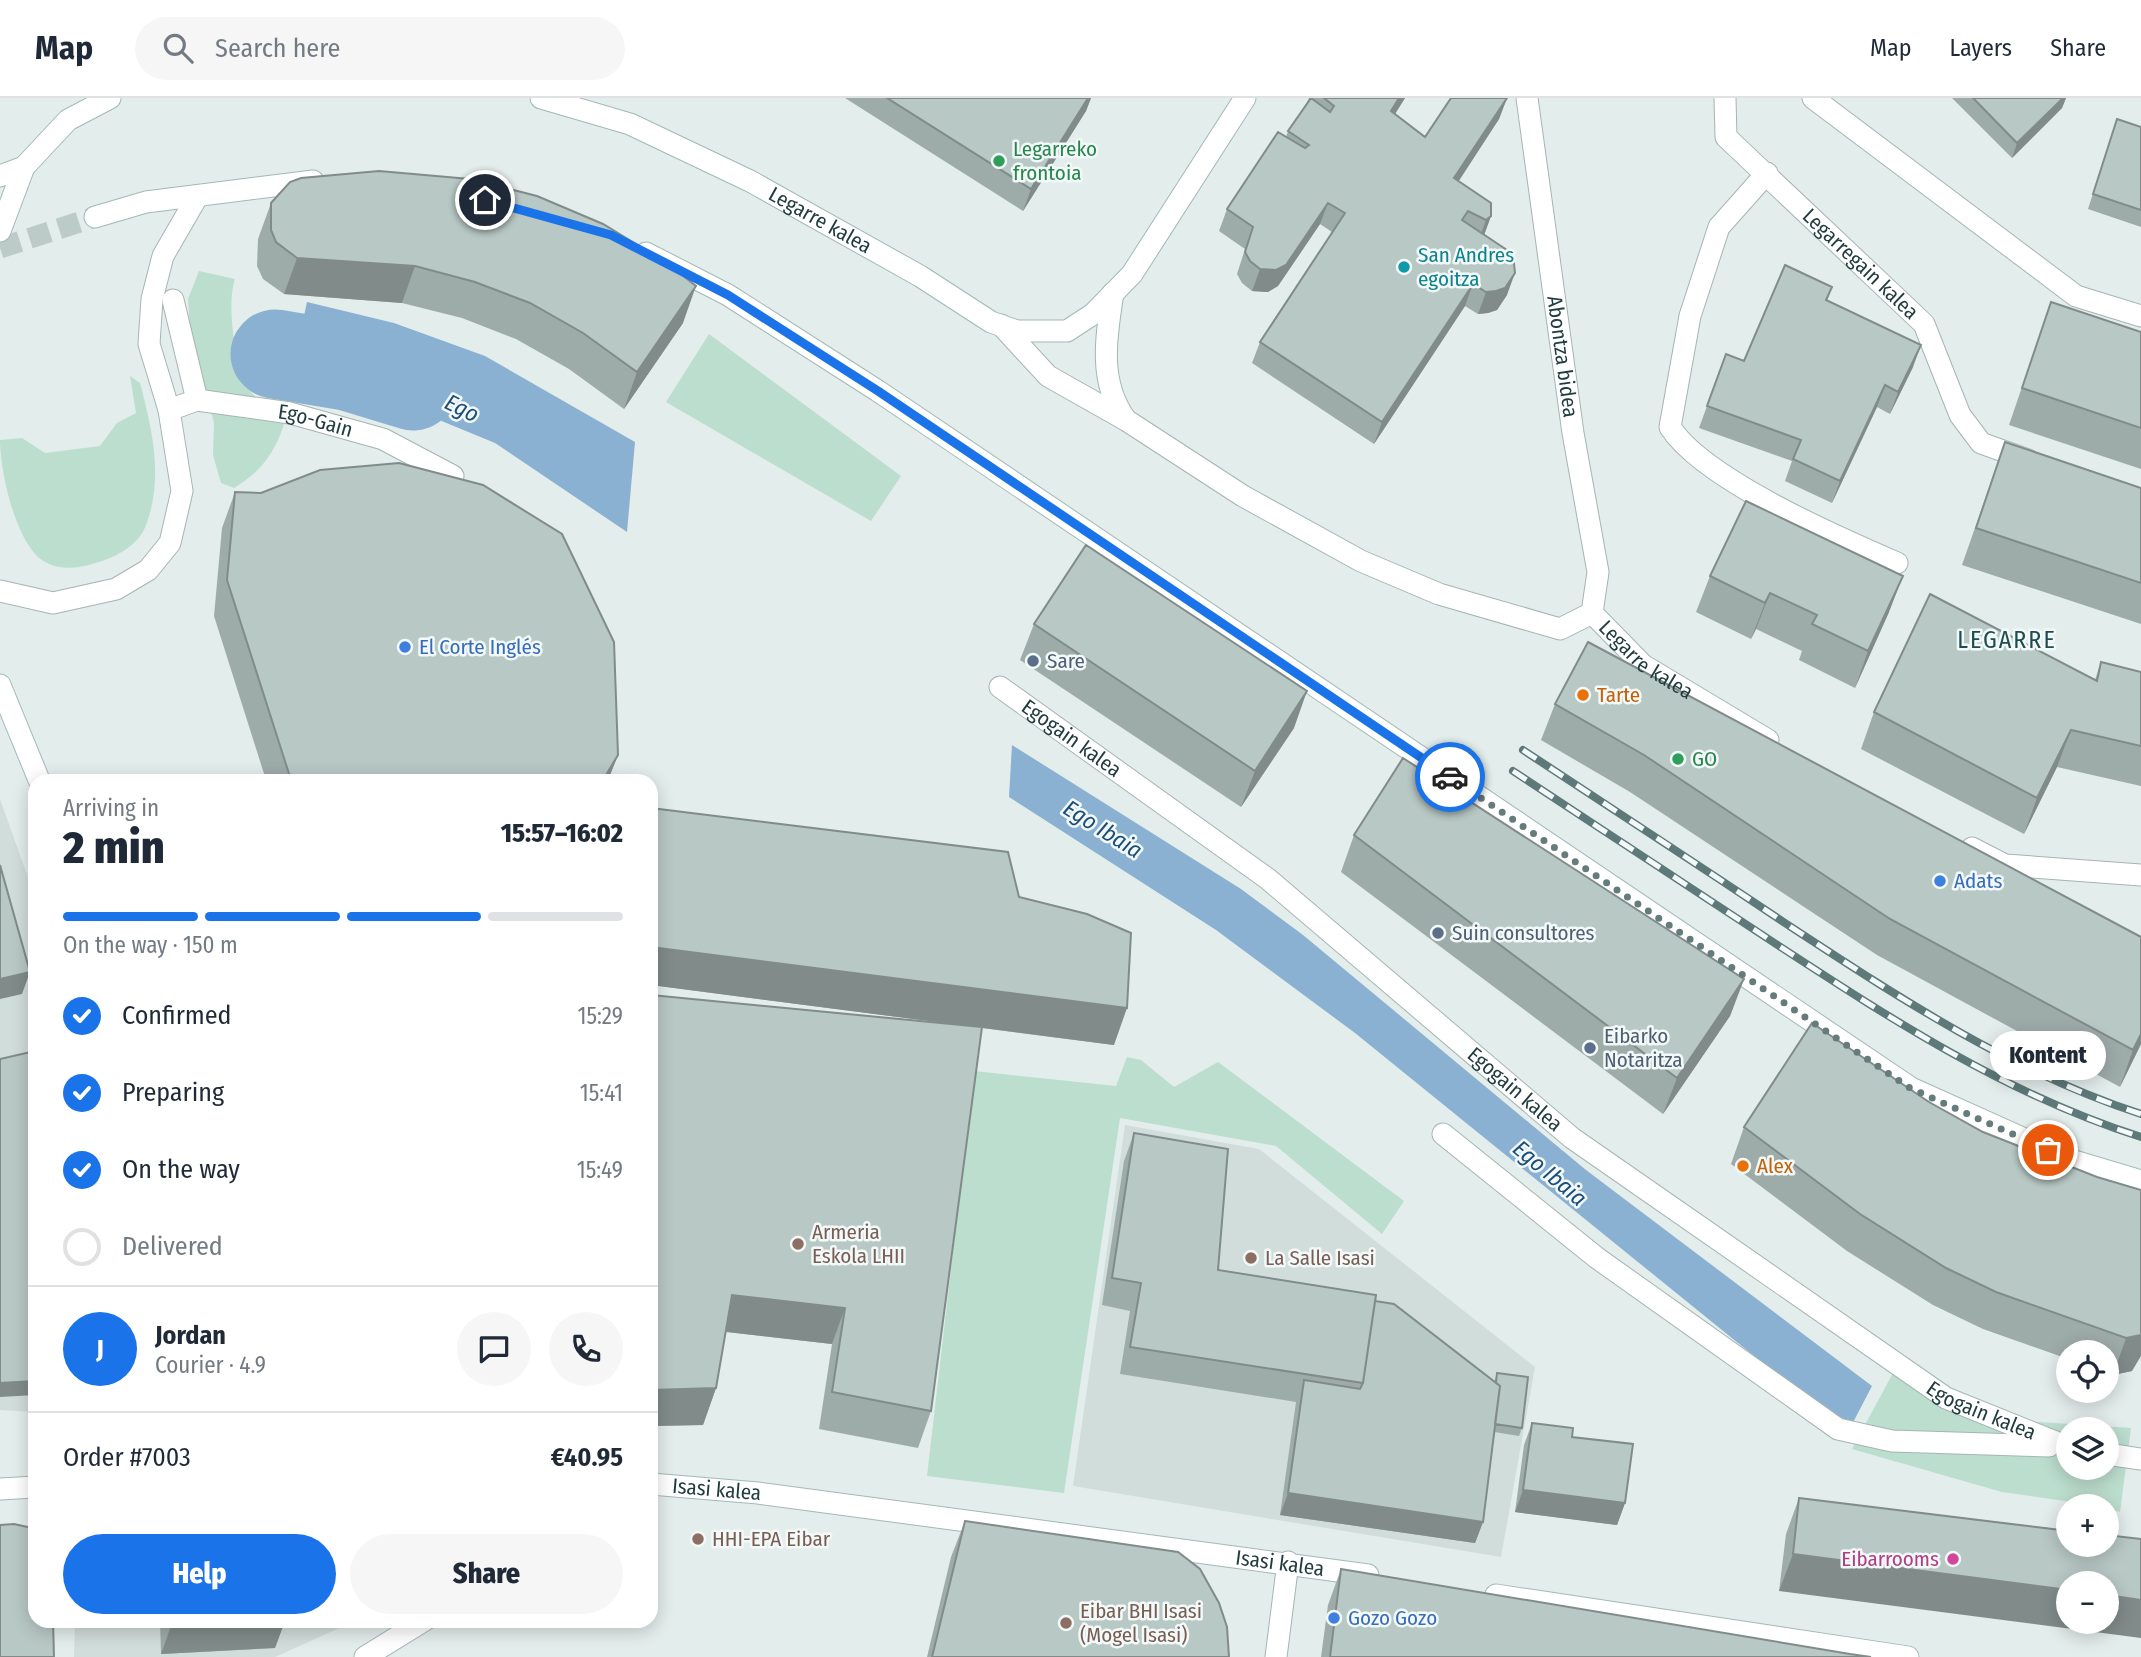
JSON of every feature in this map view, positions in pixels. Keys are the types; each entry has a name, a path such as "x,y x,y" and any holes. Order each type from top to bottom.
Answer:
{"street":[{"path":"0,231 24,167 68,120 110,98"},
{"name":"Legarre kalea","path":"541,98 630,124 750,181 1017,331 1067,331 1093,314 1132,274 1245,98"},
{"name":"Abontza bidea","path":"1527,98 1571,419 1598,572 1592,613"},
{"name":"Legarregain kalea","path":"1725,98 1726,137 1924,324 1960,415 1981,443 2042,465"},
{"path":"1813,98 2076,296 2141,316"},
{"path":"0,176 24,167"},
{"path":"1767,173 1719,227 1690,316 1670,427 1678,439 1728,477 1820,530 1897,563"},
{"path":"95,217 146,202 337,180"},
{"path":"0,591 53,603 116,589 148,570 170,543 182,491 169,411 149,344 152,299 163,256 197,197"},
{"path":"623,241 728,295 878,391 1910,1088 2071,1160 2141,1181"},
{"path":"1113,293 1105,362 1117,406 1126,419"},
{"path":"173,300 197,400"},
{"name":"Legarre kalea","path":"1001,324 1048,376 1126,419 1243,496 1361,561 1416,585 1560,629 1592,613 1643,665 1781,747"},
{"name":"Ego-Gain","path":"169,411 197,400 290,413 383,439 453,476"},
{"path":"0,685 37,774"},
{"name":"Egogain kalea","path":"1000,687 1269,879 1572,1139 1946,1398 2056,1443"},
{"path":"1956,840 2050,890"},
{"path":"2005,865 2141,875"},
{"name":"Egogain kalea","path":"1443,1134 1607,1266 1838,1430 1892,1441 2056,1447"},
{"path":"2119,1456 2141,1459"},
{"path":"0,1489 28,1487"},
{"name":"Isasi kalea","path":"658,1487 758,1493 1288,1562 1384,1578"},
{"path":"1276,1657 1288,1562"},
{"path":"1481,1593 1908,1657"},
{"path":"365,1657 413,1628"}],"shaded area":[{"path":"0,799 28,877 28,1412 0,1410"},
{"name":"La Salle Isasi","path":"1125,1125 1259,1149 1535,1367 1501,1557 1073,1486"},
{"path":"75,1628 339,1628 275,1657 74,1657"}],"green space":[{"path":"199,271 235,279 231,304 240,369 251,392 285,421 277,443 260,468 234,488 221,483 213,455 214,423 190,330 188,299"},
{"path":"709,334 901,476 871,521 666,402"},
{"path":"130,376 140,383 154,454 154,489 146,525 134,543 109,558 81,567 67,568 45,562 26,541 18,525 3,470 0,440 22,438 45,453 100,446 117,423 136,413"},
{"path":"1127,1057 1141,1060 1174,1087 1218,1062 1404,1201 1382,1234 1276,1146 1120,1118 1064,1493 927,1476 974,1071 1116,1086"},
{"path":"1893,1373 2026,1421 2056,1423 2056,1480 2119,1480 2119,1427 2131,1428 2120,1512 2119,1494 2056,1494 2056,1500 2002,1492 1852,1449"}],"water":[{"path":"307,302 394,323 485,356 635,442 627,532 495,443 376,394 292,372"},
{"name":"Ego Ibaia","path":"1012,745 1241,889 1303,935 1586,1170 1872,1386 1848,1432 1355,1033 1216,930 1009,797"}],"building":[{"name":"Legarreko frontoia","path":"887,98 1088,98 1031,189"},
{"name":"San Andres egoitza","path":"1311,98 1330,112 1334,106 1324,98 1399,98 1391,111 1425,137 1451,98 1507,98 1454,178 1491,203 1491,216 1486,220 1468,211 1462,220 1513,254 1515,273 1505,288 1496,291 1486,292 1473,284 1382,422 1260,342 1345,213 1328,203 1286,265 1276,270 1260,269 1250,261 1245,252 1253,227 1227,209 1278,132 1305,148 1309,145 1288,131"},
{"path":"1973,98 2063,98 2017,143"},
{"path":"2117,119 2141,127 2141,210 2093,194"},
{"path":"379,171 470,179 537,196 603,224 667,263 696,286 637,372 583,333 530,303 475,282 415,266 297,258 276,242 271,230 271,203 290,182 301,178"},
{"path":"1785,265 1832,287 1826,300 1921,345 1898,392 1885,385 1840,481 1793,459 1801,440 1707,406 1726,354 1744,361"},
{"path":"2051,302 2141,332 2141,428 2022,388"},
{"path":"2005,442 2141,488 2141,583 1976,528"},
{"name":"El Corte Inglés","path":"399,463 483,485 562,534 614,642 618,755 607,774 289,774 227,580 235,492 261,493 320,470"},
{"path":"1746,501 1903,576 1868,651 1812,624 1817,615 1770,593 1765,603 1710,576"},
{"path":"1086,545 1307,691 1255,771 1034,624"},
{"path":"1930,594 2097,681 2101,662 2141,672 2141,746 2071,730 2037,798 1874,712"},
{"path":"1588,642 2141,937 2141,1034 2133,1050 1890,919 1644,755 1555,704"},
{"path":"1403,758 1744,979 1677,1078 1354,835"},
{"path":"658,809 1008,852 1019,897 1087,914 1131,933 1127,1008 658,948"},
{"path":"0,865 28,972 0,979"},
{"name":"Armeria Eskola LHII","path":"658,996 982,1027 931,1411 832,1392 845,1308 732,1295 716,1388 658,1390"},
{"path":"1812,1023 1929,1102 1983,1132 2097,1177 2141,1190 2141,1335 2126,1338 1996,1292 1946,1268 1860,1214 1744,1127"},
{"path":"28,1053 28,1381 0,1383 0,1059"},
{"path":"1134,1133 1228,1149 1218,1270 1376,1295 1363,1383 1130,1347 1141,1283 1112,1278"},
{"path":"1375,1301 1394,1304 1500,1386 1483,1522 1288,1493 1304,1380 1360,1389"},
{"path":"1497,1373 1528,1377 1522,1428 1495,1424 1500,1386 1496,1383"},
{"path":"1532,1423 1573,1428 1572,1437 1633,1444 1625,1503 1523,1490"},
{"path":"1799,1498 2056,1530 2056,1557 2119,1557 2119,1536 2141,1539 2141,1600 2119,1597 2119,1571 2056,1571 2056,1588 1793,1554"},
{"name":"Eibar BHI Isasi (Mogel Isasi)","path":"965,1521 1178,1552 1200,1569 1219,1603 1227,1627 1229,1657 932,1657"},
{"path":"0,1525 28,1527 28,1628 53,1628 54,1657 0,1657"},
{"path":"1341,1569 1850,1654 1871,1657 1330,1657"}],"waterway":[{"name":"Ego","path":"275,354 347,366 413,386"}],"tunnel":[{"path":"0,248 95,217"}],"railway":[{"path":"1523,750 1830,953 1958,1032 2047,1077 2141,1114"},
{"path":"1513,771 1908,1028 2044,1100 2141,1137"}],"way so far":[{"path":"1450,777 1910,1088 2048,1150"}],"place":[{"name":"Legarreko frontoia","path":"999,161"},
{"name":"San Andres egoitza","path":"1404,267"},
{"name":"El Corte Inglés","path":"405,647"},
{"name":"Sare","path":"1033,661"},
{"name":"Tarte","path":"1583,695"},
{"name":"GO","path":"1678,759"},
{"name":"Adats","path":"1940,881"},
{"name":"Suin consultores","path":"1438,933"},
{"name":"Eibarko Notaritza","path":"1590,1048"},
{"name":"Kontent","path":"2048,1150"},
{"name":"Alex","path":"1743,1166"},
{"name":"Armeria Eskola LHII","path":"798,1244"},
{"name":"La Salle Isasi","path":"1251,1258"},
{"name":"HHI-EPA Eibar","path":"698,1539"},
{"name":"Eibarrooms","path":"1953,1559"},
{"name":"Gozo Gozo","path":"1334,1618"},
{"name":"Eibar BHI Isasi (Mogel Isasi)","path":"1066,1623"}],"district":[{"name":"LEGARRE","path":"2007,640"}],"route":[{"path":"485,200 611,235 728,295 878,391 1450,777"}]}
